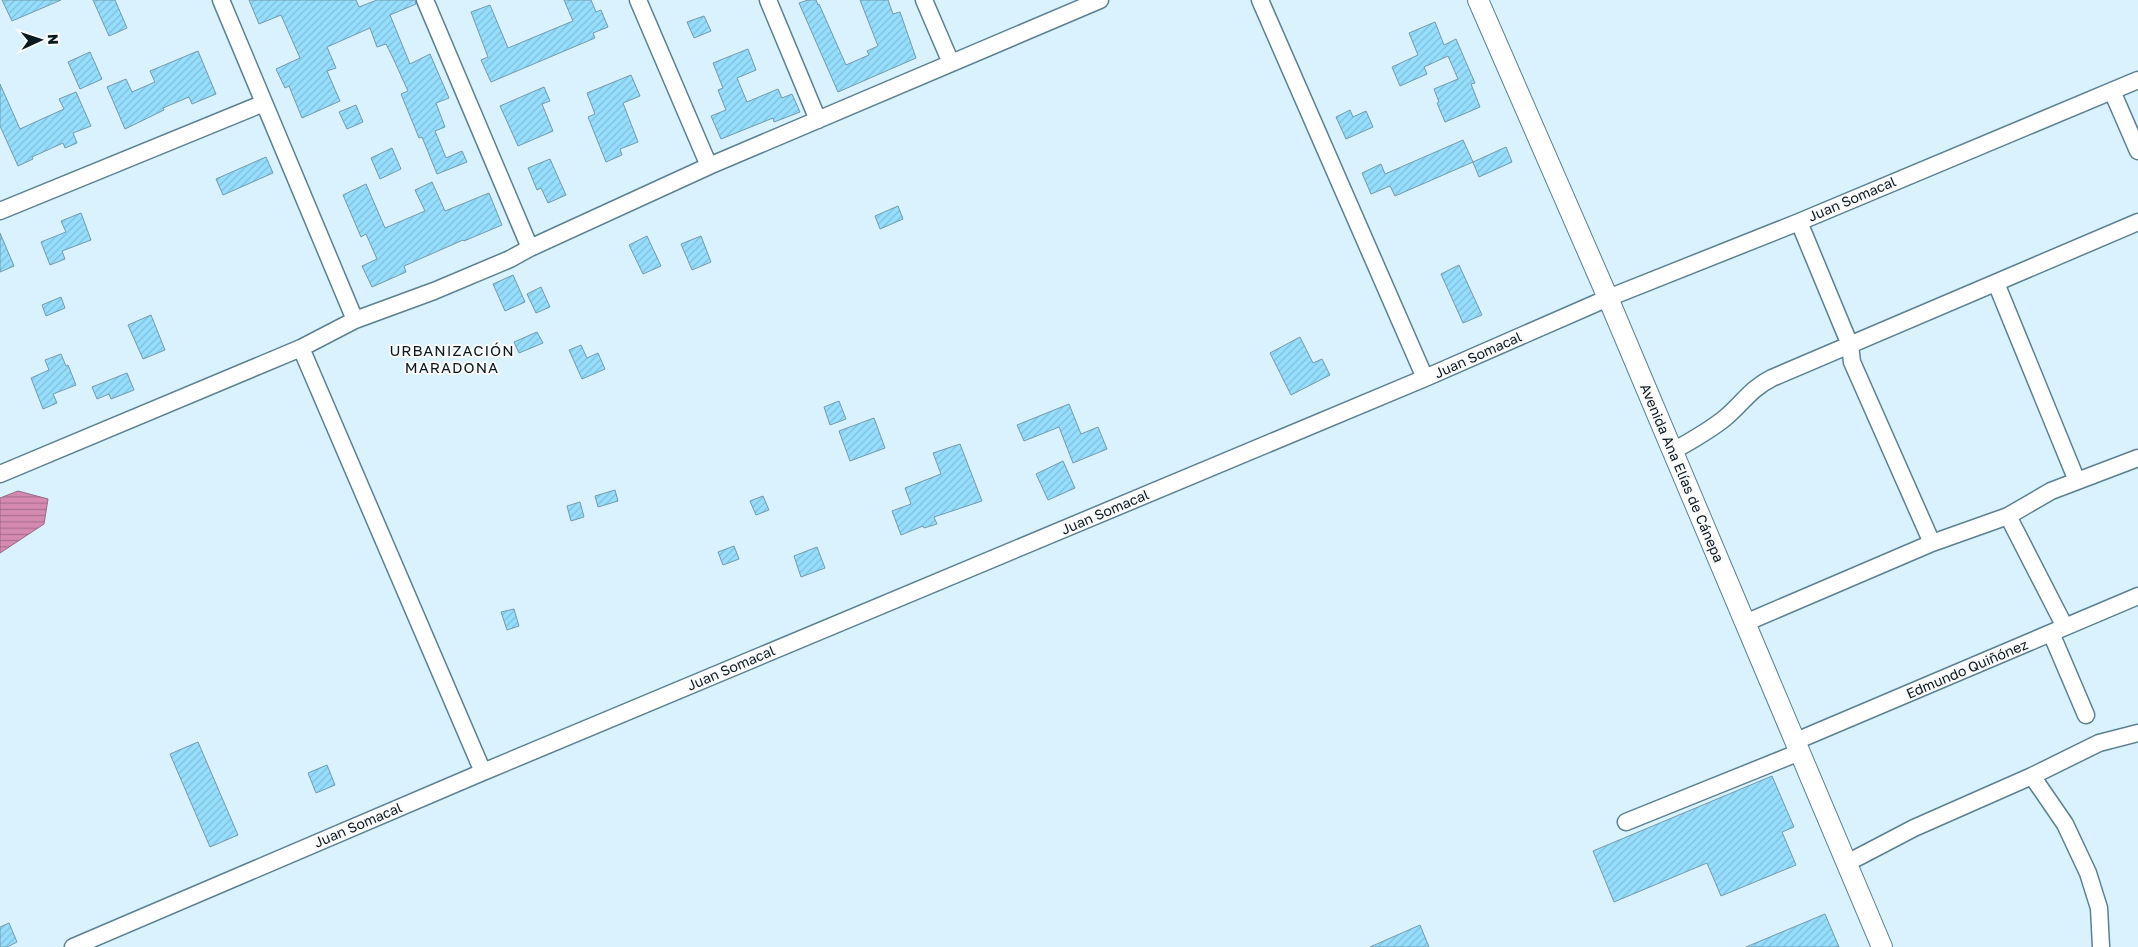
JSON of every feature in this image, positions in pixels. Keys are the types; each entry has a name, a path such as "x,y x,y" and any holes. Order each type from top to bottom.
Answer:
{"main road":[{"name":"Avenida Ana Elías de Cánepa","path":"1478,0 1608,298 1882,947"}],"street":[{"path":"221,0 355,320"},
{"path":"425,0 530,248"},
{"path":"638,0 709,166"},
{"path":"768,0 818,120"},
{"path":"924,0 951,63"},
{"path":"0,474 301,348 355,320 434,291 510,259 709,166 951,63 1082,3 1100,0"},
{"path":"1260,0 1425,378"},
{"name":"Juan Somacal","path":"73,947 483,772 1425,378 1608,298 1799,222 2138,80"},
{"path":"2112,90 2138,151"},
{"path":"0,211 264,103"},
{"path":"1799,222 1850,345 1852,362 1932,544"},
{"path":"1673,451 1710,430 1757,386 2138,222"},
{"path":"1996,282 2077,481"},
{"path":"301,348 483,772"},
{"path":"1745,622 1932,544 2008,516 2051,491 2138,458"},
{"path":"2008,516 2058,630 2086,715"},
{"name":"Edmundo Quiñónez","path":"1626,822 2138,596"},
{"path":"1847,863 1914,828 2032,776 2099,743 2138,733"},
{"path":"2032,776 2065,824 2088,873 2099,908 2101,947"}],"shaded area":[{"path":"18,491 48,499 44,524 0,553 0,498"}],"building":[{"path":"2,0 61,0 12,21"},
{"path":"93,0 115,0 127,28 109,36"},
{"path":"249,0 356,0 359,7 377,0 415,0 416,4 390,15 410,64 430,54 449,98 436,103 445,127 435,131 446,158 462,151 467,162 437,174 422,137 419,138 401,94 408,91 393,58 386,44 377,47 370,28 327,47 336,68 327,71 340,101 302,118 289,86 285,88 276,69 300,58 281,15 259,24"},
{"path":"564,0 591,0 596,12 601,10 608,27 593,33 595,38 491,82 481,60 488,57 471,12 490,5 508,48 573,21"},
{"path":"816,0 819,4 846,65 869,55 867,51 878,46 860,0 888,0 893,14 900,12 916,58 838,92 799,3"},
{"path":"704,16 711,31 694,38 687,22"},
{"path":"1435,22 1444,45 1456,39 1475,83 1471,84 1480,107 1445,122 1437,103 1439,102 1434,89 1458,79 1448,56 1424,67 1427,74 1400,86 1392,67 1418,55 1409,33"},
{"path":"748,49 756,70 737,78 747,102 778,89 782,98 792,94 800,112 774,122 773,118 721,139 711,116 726,110 718,90 723,88 713,63"},
{"path":"198,51 216,94 192,104 189,97 163,108 164,110 125,129 107,87 126,79 132,92 155,82 150,71"},
{"path":"90,52 102,79 80,89 68,62"},
{"path":"631,75 640,96 623,103 638,142 620,149 622,155 606,162 588,117 595,114 587,93"},
{"path":"0,84 20,129 64,109 59,99 76,92 91,126 73,133 77,143 65,148 63,143 32,157 33,159 18,166 0,126"},
{"path":"544,87 550,101 542,104 553,131 518,146 500,106"},
{"path":"356,105 363,122 347,129 339,112"},
{"path":"1350,110 1353,117 1366,111 1373,127 1346,139 1336,117"},
{"path":"1463,140 1473,162 1395,196 1390,186 1371,194 1362,173 1381,164 1385,174"},
{"path":"1506,147 1512,162 1479,177 1473,162"},
{"path":"392,148 401,169 380,179 371,158"},
{"path":"266,157 273,173 223,195 216,179"},
{"path":"550,159 566,195 548,203 541,188 537,190 528,168"},
{"path":"432,182 445,211 489,193 502,225 404,266 406,272 372,287 362,266 377,259 366,234 361,237 343,195 366,184 385,228 425,211 415,190"},
{"path":"898,206 903,219 880,229 875,216"},
{"path":"81,213 91,240 62,251 65,259 50,265 41,242 66,232 61,221"},
{"path":"0,233 14,266 0,272"},
{"path":"647,236 661,266 643,274 629,245"},
{"path":"701,236 711,262 692,270 681,244"},
{"path":"1459,265 1482,315 1463,323 1441,274"},
{"path":"513,275 525,302 505,311 493,284"},
{"path":"541,287 550,307 536,313 527,294"},
{"path":"61,297 65,308 46,316 42,305"},
{"path":"151,315 165,350 143,359 128,325"},
{"path":"537,332 543,343 519,353 514,342"},
{"path":"1300,337 1313,363 1322,359 1330,375 1291,395 1270,353"},
{"path":"581,345 587,358 598,353 605,369 582,379 569,350"},
{"path":"61,354 66,366 68,365 76,385 53,394 57,403 43,409 31,378 49,370 45,360"},
{"path":"127,373 134,390 111,399 109,394 97,399 92,387"},
{"path":"839,401 846,419 830,425 824,407"},
{"path":"1069,404 1081,434 1098,427 1107,449 1073,463 1059,427 1024,441 1017,425"},
{"path":"874,418 885,448 850,461 839,431"},
{"path":"960,444 982,501 934,517 937,524 924,528 923,526 901,535 892,511 911,504 905,488 941,474 933,453"},
{"path":"1063,461 1075,488 1048,500 1036,474"},
{"path":"615,490 618,501 598,507 595,496"},
{"path":"763,496 769,510 756,515 750,501"},
{"path":"580,502 584,517 571,521 567,506"},
{"path":"734,546 739,559 723,565 718,552"},
{"path":"817,547 825,568 801,577 794,556"},
{"path":"514,609 519,626 507,630 501,612"},
{"path":"198,742 238,835 210,847 170,754"},
{"path":"327,765 335,785 316,793 308,773"},
{"path":"1772,776 1794,827 1782,832 1796,865 1721,896 1707,863 1614,902 1593,851"},
{"path":"1825,914 1839,947 1746,947"},
{"path":"9,923 17,942 7,947 0,947 0,927"},
{"path":"1420,925 1429,947 1370,947"}],"district":[{"name":"URBANIZACIÓN MARADONA","path":"452,360"}]}
